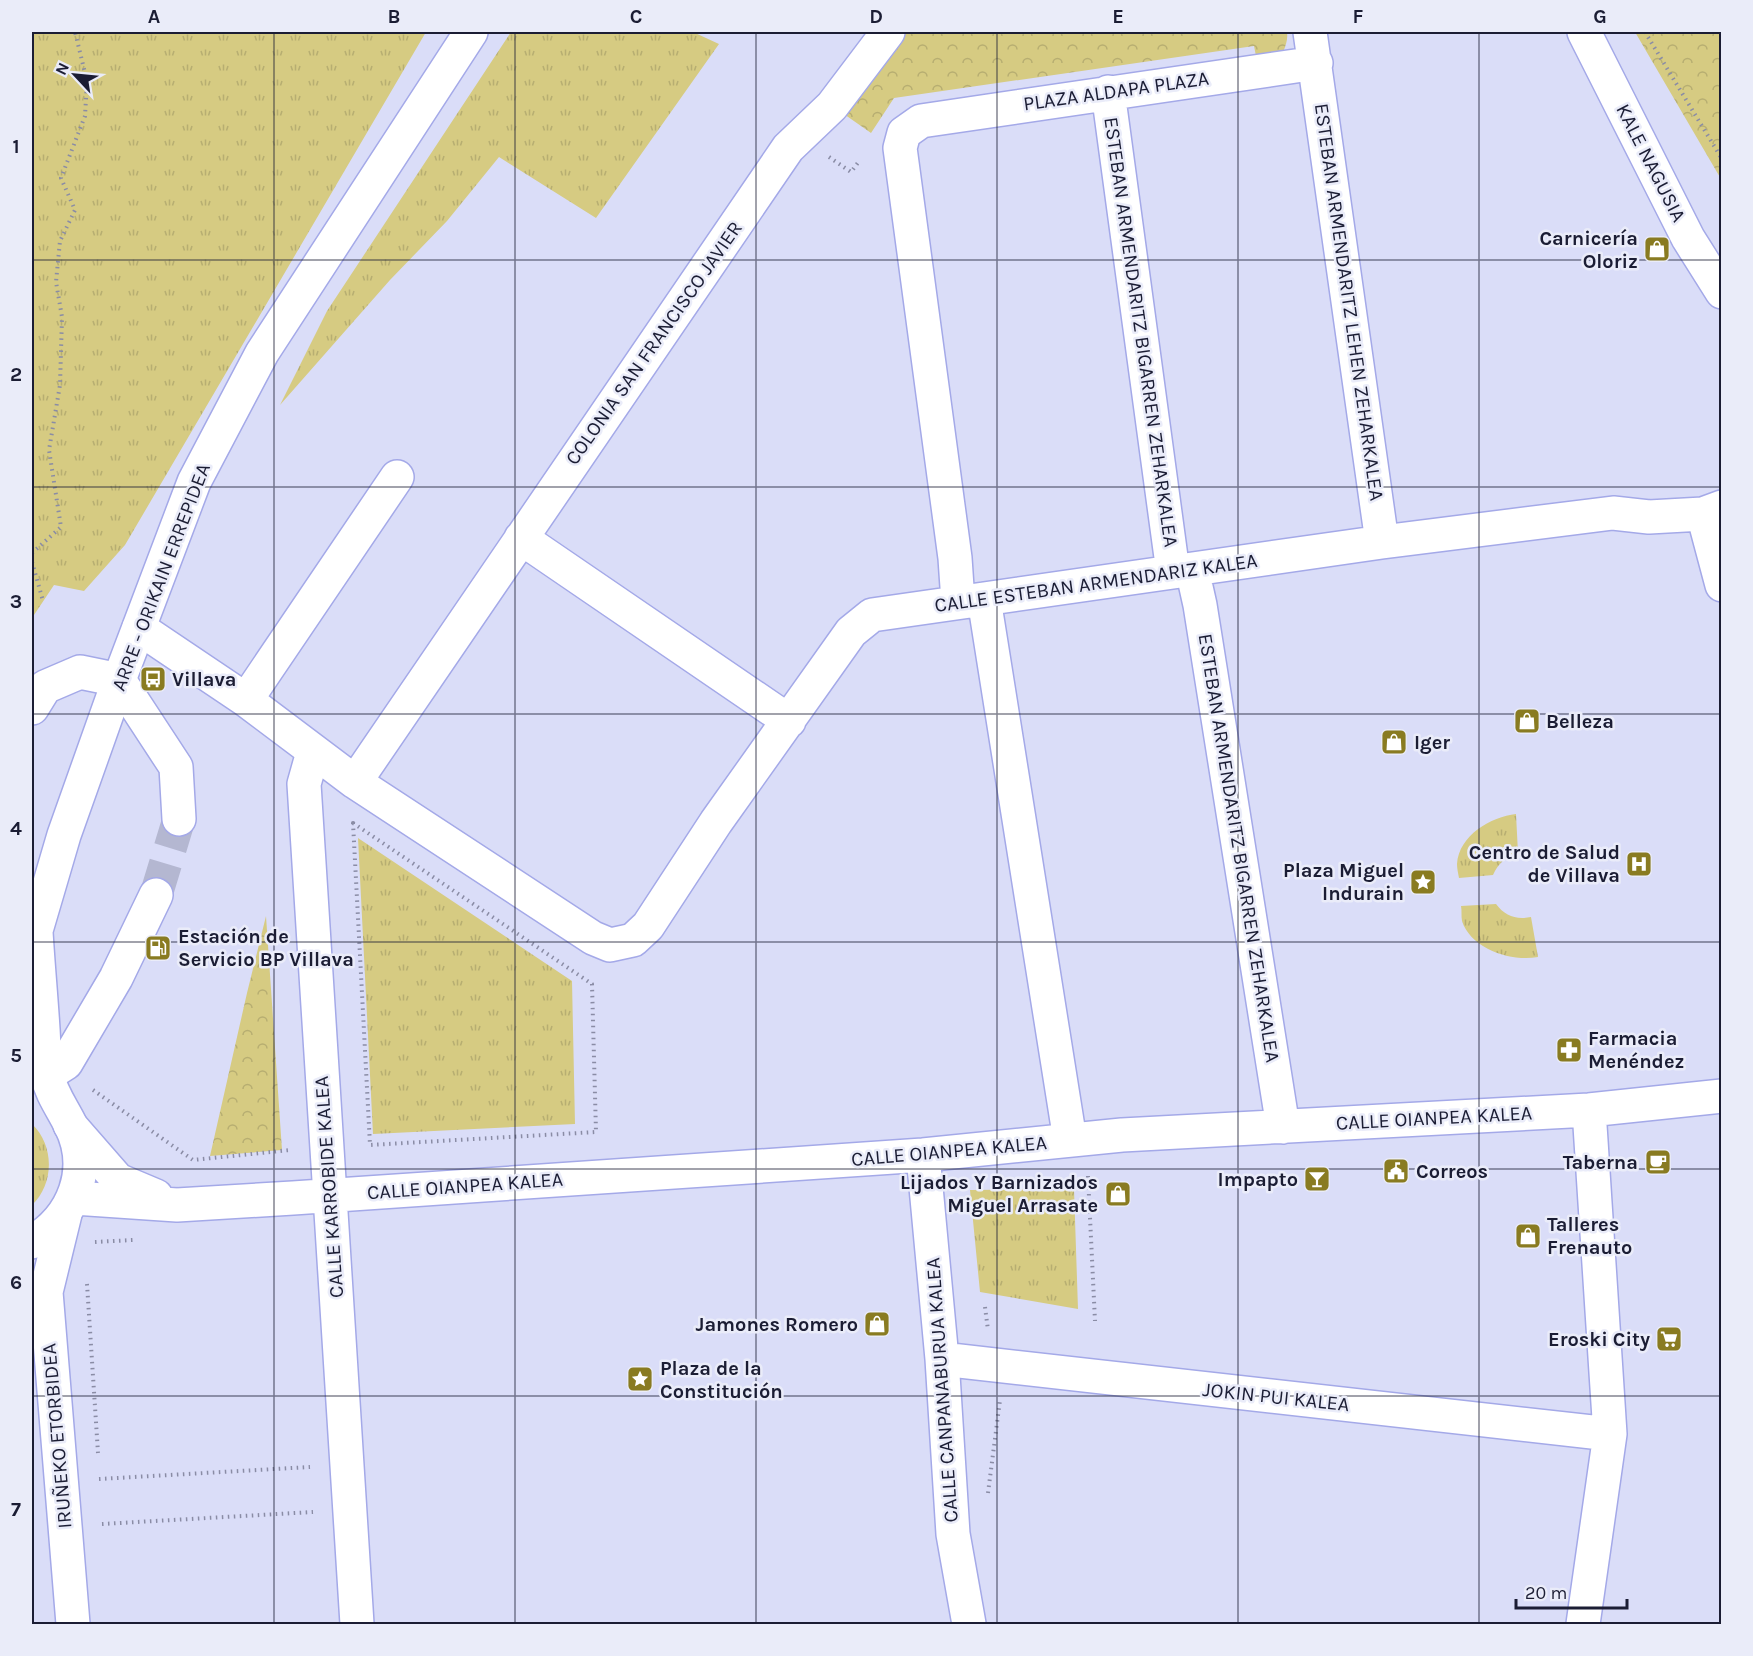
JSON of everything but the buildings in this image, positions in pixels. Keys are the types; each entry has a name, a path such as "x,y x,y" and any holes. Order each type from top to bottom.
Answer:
{"street":[{"name":"ARRE - ORIKAIN ERREPIDEA","path":"34,938 64,835 194,482 262,353 471,32"},
{"name":"COLONIA SAN FRANCISCO JAVIER","path":"355,782 788,148 832,105 888,32"},
{"name":"KALE NAGUSIA","path":"1584,32 1688,238 1722,292"},
{"name":"PLAZA ALDAPA PLAZA","path":"971,601 955,558 900,148 904,134 921,121 1108,92 1313,47"},
{"name":"ESTEBAN ARMENDARITZ LEHEN ZEHARKALEA","path":"1313,47 1383,542"},
{"name":"ESTEBAN ARMENDARITZ BIGARREN ZEHARKALEA","path":"1108,92 1182,570 1202,616 1283,1127"},
{"path":"246,700 397,477"},
{"path":"1712,511 1722,585"},
{"name":"CALLE ESTEBAN ARMENDARIZ KALEA","path":"355,782 593,938 610,945 633,940 648,926 716,822 851,632 872,615 1383,542 1613,513 1648,517 1712,511"},
{"path":"520,538 789,721"},
{"path":"971,601 1070,1140"},
{"path":"139,628 246,700 355,782"},
{"path":"32,708 45,687 80,672 120,680 176,768 179,819"},
{"name":"CALLE KARROBIDE KALEA","path":"313,752 304,784 357,1624"},
{"path":"39,1082 66,1063 116,978 156,895"},
{"name":"IRUÑEKO ETORBIDEA","path":"34,938 39,1082 66,1118 79,1147 80,1172 46,1292 73,1624"},
{"name":"CALLE OIANPEA KALEA","path":"69,1206 177,1205 329,1195 923,1155 1122,1135 1589,1110 1722,1096"},
{"path":"1583,1624 1610,1434 1589,1110"},
{"path":"66,1118 118,1180 177,1205"},
{"name":"CALLE CANPANABURUA KALEA","path":"923,1155 942,1359 953,1534 969,1624"},
{"path":"32,1243 48,1231 69,1206"},
{"name":"JOKIN PUI KALEA","path":"942,1359 1610,1434"}],"path":[{"path":"32,554 61,527 49,450 60,385 62,317 56,282 60,241 75,210 61,178 84,116 87,81 75,32"},
{"path":"1645,32 1722,159"},
{"path":"822,153 851,172 860,160"},
{"path":"32,562 43,601"},
{"path":"353,823 372,836 592,984 596,1132 370,1145 353,823"},
{"path":"88,1086 193,1160 291,1151"},
{"path":"1088,1176 1095,1321"},
{"path":"84,1243 142,1240"},
{"path":"86,1278 98,1456"},
{"path":"985,1307 988,1334"},
{"path":"988,1497 1002,1390"},
{"path":"99,1467 99,1479 310,1467"},
{"path":"102,1524 313,1512"},
{"path":"102,1513 103,1535"}],"green space":[{"path":"32,32 426,32 125,545 84,591 54,585 32,618"},
{"path":"511,32 693,32 719,44 596,218 499,157 447,221 390,280 280,405 327,311"},
{"path":"900,32 1287,32 1287,37 1283,52 1257,61 1254,46 894,98 871,133 841,112"},
{"path":"1635,32 1721,32 1721,179"},
{"path":"1516,814 1518,853 1503,861 1493,875 1459,878 1457,864 1459,854 1470,836 1487,823"},
{"path":"358,838 572,981 575,1124 373,1134"},
{"path":"1496,904 1503,912 1511,916 1531,917 1538,957 1516,957 1493,951 1483,946 1467,931 1462,921 1461,906"},
{"path":"266,916 282,1150 210,1156 247,993"},
{"path":"32,1124 45,1143 49,1165 45,1187 32,1205"},
{"path":"1074,1189 1078,1309 980,1292 970,1190"}],"tunnel":[{"path":"156,895 179,819"}],"place":[{"name":"Carnicería Oloriz","path":"1657,249"},
{"name":"Villava","path":"153,679"},
{"name":"Belleza","path":"1527,721"},
{"name":"Iger","path":"1394,742"},
{"name":"Centro de Salud de Villava","path":"1639,864"},
{"name":"Plaza Miguel Indurain","path":"1423,882"},
{"name":"Estación de Servicio BP Villava","path":"158,948"},
{"name":"Farmacia Menéndez","path":"1569,1050"},
{"name":"Taberna","path":"1658,1162"},
{"name":"Correos","path":"1396,1171"},
{"name":"Impapto","path":"1317,1179"},
{"name":"Lijados Y Barnizados Miguel Arrasate","path":"1118,1194"},
{"name":"Talleres Frenauto","path":"1528,1236"},
{"name":"Jamones Romero","path":"877,1324"},
{"name":"Eroski City","path":"1669,1339"},
{"name":"Plaza de la Constitución","path":"640,1379"}]}
